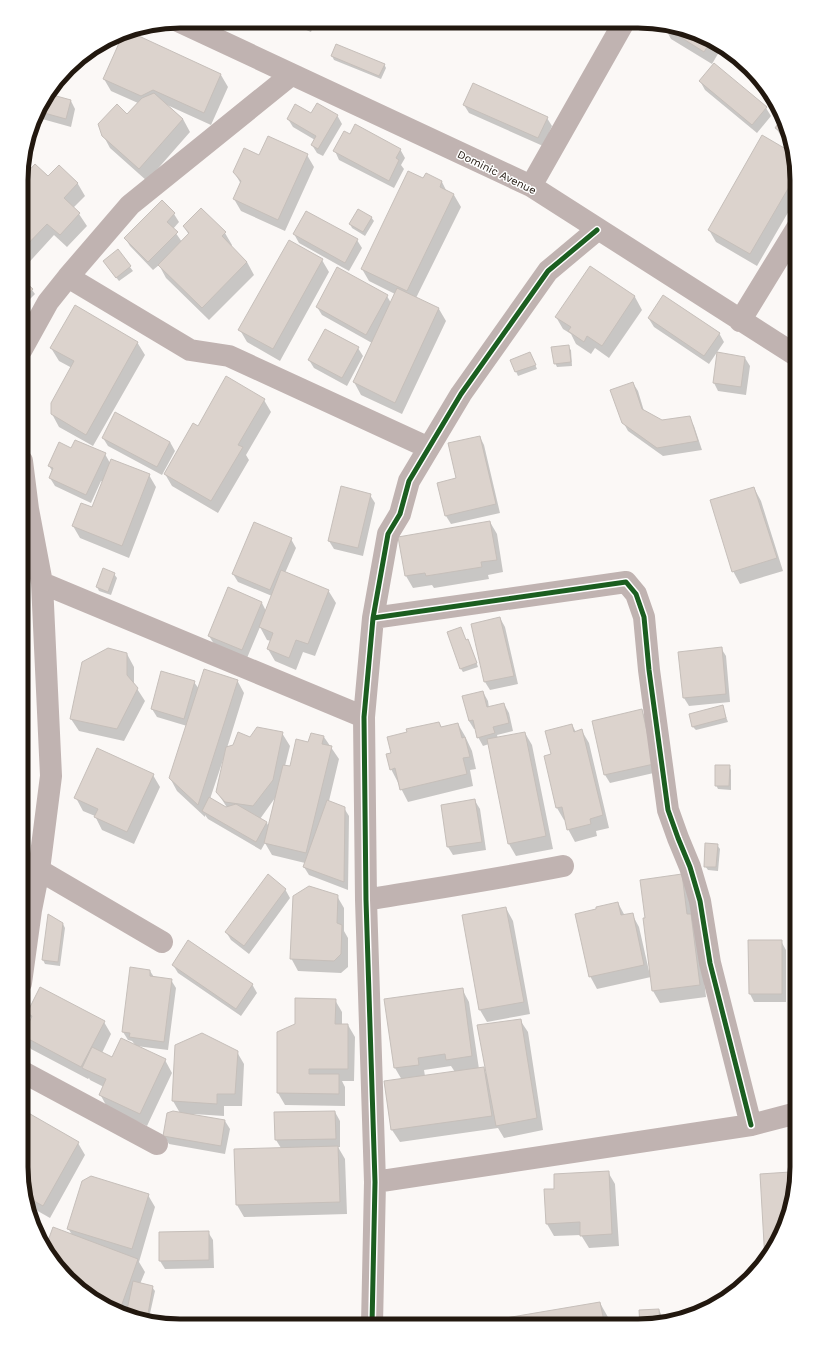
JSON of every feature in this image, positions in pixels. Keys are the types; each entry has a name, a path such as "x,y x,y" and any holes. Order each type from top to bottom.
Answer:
{"street":[{"name":"Dominic Avenue","path":"193,28 531,186 597,230 790,352"},
{"path":"531,186 621,28"},
{"path":"28,338 48,302 130,205 290,74"},
{"path":"372,1319 375,1182 366,900 364,717 373,618 388,534 400,514 409,481 461,394 548,271 597,230"},
{"path":"740,321 790,239"},
{"path":"68,277 190,350 230,356 429,448"},
{"path":"28,311 48,302"},
{"path":"28,509 42,583 51,776 39,870 28,932"},
{"path":"373,618 626,582 636,594 644,617 649,670 668,810 690,867 700,901 710,963 751,1125"},
{"path":"42,583 364,717"},
{"path":"366,900 432,888 498,879 563,866"},
{"path":"39,870 162,942"},
{"path":"28,1075 157,1144"},
{"path":"375,1182 751,1125 790,1115"}],"building":[{"path":"673,32 687,36 708,45 704,52"},
{"path":"136,35 221,74 204,113 153,90 141,96 103,79 120,41"},
{"path":"336,44 385,64 379,76 331,56"},
{"path":"714,63 767,107 752,125 699,81"},
{"path":"473,83 548,117 538,138 463,105"},
{"path":"154,93 183,119 139,169 102,136 98,124 117,104 127,114 142,98"},
{"path":"54,95 71,100 66,119 44,113"},
{"path":"317,103 338,115 318,149 311,145 316,136 287,119 295,104 311,113"},
{"path":"778,123 783,133 775,128"},
{"path":"355,124 401,149 396,158 399,160 389,181 333,151 344,131 350,134"},
{"path":"762,135 787,149 790,170 790,185 750,254 708,230"},
{"path":"268,136 308,154 278,220 233,199 241,181 233,172 244,148 259,155"},
{"path":"35,164 48,176 59,165 78,183 64,198 80,213 60,235 47,224 28,244 28,180 28,172"},
{"path":"408,171 423,178 426,173 442,181 440,187 454,194 407,291 361,269"},
{"path":"162,200 175,213 167,222 178,232 148,262 124,238"},
{"path":"201,208 226,232 222,236 247,262 202,308 158,265 189,233 183,226"},
{"path":"358,209 372,217 363,232 349,224"},
{"path":"306,211 358,239 345,263 293,234"},
{"path":"289,240 323,259 273,349 238,330"},
{"path":"118,249 131,266 116,278 103,261"},
{"path":"590,266 635,296 602,346 587,336 584,342 568,331 571,327 555,317"},
{"path":"337,267 388,295 366,335 316,307"},
{"path":"28,284 33,289 28,294"},
{"path":"397,288 439,308 395,403 353,382"},
{"path":"663,295 720,333 704,356 648,318"},
{"path":"75,305 138,342 86,435 51,414 51,403 74,361 50,348"},
{"path":"325,329 359,347 342,378 308,360"},
{"path":"569,345 571,362 554,364 551,347"},
{"path":"530,352 536,365 515,372 510,360"},
{"path":"717,352 745,357 741,387 713,383"},
{"path":"226,376 265,399 238,445 243,447 211,501 164,474 193,423 198,426"},
{"path":"633,382 642,409 662,420 690,416 698,441 657,448 622,423 610,390"},
{"path":"115,412 170,442 157,467 102,438"},
{"path":"480,436 496,504 445,516 437,483 456,478 448,443"},
{"path":"75,440 106,453 86,495 49,478 53,468 48,466 59,442 71,448"},
{"path":"111,459 150,474 122,546 72,526 81,503 92,507"},
{"path":"341,486 371,494 358,548 328,541"},
{"path":"754,487 777,558 732,572 710,500"},
{"path":"490,521 497,560 481,562 482,567 426,576 425,573 405,576 398,537"},
{"path":"254,522 292,538 270,590 232,574"},
{"path":"103,568 115,573 108,592 96,587"},
{"path":"281,570 329,590 308,644 296,640 289,658 267,649 273,633 259,627"},
{"path":"228,587 262,602 242,650 208,636"},
{"path":"500,617 514,676 484,682 471,624"},
{"path":"461,627 466,640 468,639 477,663 460,669 447,632"},
{"path":"722,647 726,694 683,698 678,652"},
{"path":"108,648 127,653 127,675 138,688 117,729 70,719 82,662"},
{"path":"204,669 238,680 198,805 169,778"},
{"path":"161,671 195,681 184,719 151,709"},
{"path":"483,691 487,707 504,703 509,723 493,727 495,733 477,738 473,720 469,721 462,696"},
{"path":"723,705 726,718 692,727 689,714"},
{"path":"642,709 654,764 604,775 592,721"},
{"path":"439,722 441,727 458,723 462,738 465,737 470,757 463,758 467,774 400,790 395,768 390,770 386,754 391,753 387,737 407,732 406,729"},
{"path":"572,724 574,732 582,729 603,815 590,819 591,824 567,830 562,807 556,808 544,756 551,754 545,731"},
{"path":"257,727 283,732 273,780 253,806 225,802 216,792 226,747 233,745 238,732 250,737"},
{"path":"525,732 546,836 508,844 487,739"},
{"path":"311,733 324,736 322,744 332,746 306,853 264,843 283,765 290,766 296,739 308,742"},
{"path":"97,748 154,774 127,832 94,817 98,809 74,798"},
{"path":"715,765 730,765 729,786 715,786"},
{"path":"209,797 226,807 236,804 267,822 256,842 202,811"},
{"path":"475,799 482,842 447,847 441,805"},
{"path":"327,800 345,807 344,882 303,867"},
{"path":"705,843 718,844 716,867 704,867"},
{"path":"268,874 286,889 244,946 225,932"},
{"path":"682,874 687,914 691,914 700,985 652,991 640,880"},
{"path":"309,886 338,895 337,923 342,925 341,954 334,961 290,959 293,896"},
{"path":"618,902 621,915 633,913 644,965 589,977 575,914"},
{"path":"506,907 524,1002 479,1010 462,915"},
{"path":"48,914 63,923 58,962 42,960"},
{"path":"188,940 253,984 236,1009 172,965"},
{"path":"748,940 782,940 782,994 749,994"},
{"path":"130,967 150,970 150,976 172,979 164,1042 129,1037 130,1033 122,1032"},
{"path":"40,987 105,1021 81,1067 28,1039 28,1025 32,1016 28,1014"},
{"path":"463,988 472,1056 446,1060 445,1054 418,1058 419,1065 394,1068 384,999"},
{"path":"295,998 336,999 335,1024 348,1024 348,1069 309,1069 309,1074 339,1074 339,1094 277,1093 277,1032 295,1024"},
{"path":"521,1019 537,1118 496,1126 477,1025"},
{"path":"202,1033 238,1051 235,1094 217,1094 217,1104 172,1101 175,1045"},
{"path":"121,1038 166,1059 140,1114 99,1095 106,1079 82,1068 92,1047 112,1057"},
{"path":"484,1067 492,1116 391,1130 384,1081"},
{"path":"173,1111 225,1120 221,1146 163,1136 167,1113"},
{"path":"335,1111 336,1139 275,1140 274,1112"},
{"path":"28,1113 79,1142 43,1206 32,1200 29,1186"},
{"path":"338,1146 340,1202 236,1205 234,1149"},
{"path":"609,1171 612,1234 580,1236 580,1222 546,1224 544,1189 554,1189 554,1174"},
{"path":"790,1172 789,1186 782,1216 770,1243 764,1250 760,1174"},
{"path":"91,1176 149,1194 132,1249 67,1229 82,1181"},
{"path":"53,1227 138,1259 121,1307 104,1299 80,1281 59,1259 48,1242"},
{"path":"209,1231 209,1260 159,1261 159,1232"},
{"path":"133,1281 153,1286 148,1314 127,1309"},
{"path":"600,1302 604,1319 500,1319"},
{"path":"659,1309 660,1317 640,1319 639,1310"}],"cycle path":[{"path":"372,1319 375,1182 366,900 364,717 373,618 388,534 400,514 409,481 461,394 548,271 597,230"},
{"path":"373,618 626,582 636,594 644,617 649,670 668,810 690,867 700,901 710,963 751,1125"}]}
